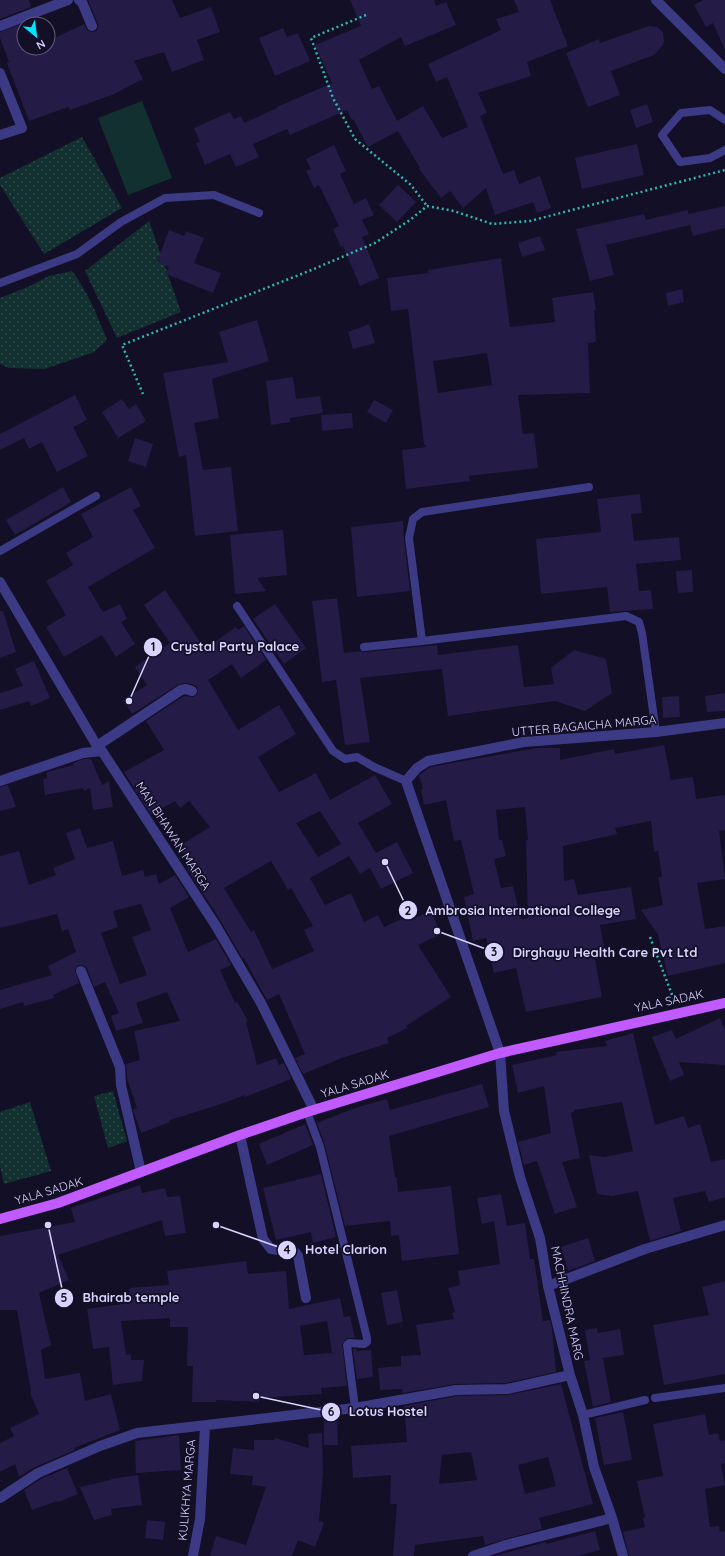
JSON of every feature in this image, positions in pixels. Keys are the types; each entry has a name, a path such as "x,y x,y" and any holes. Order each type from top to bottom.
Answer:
{"main road":[{"name":"YALA SADAK","path":"0,1219 58,1203 240,1135 311,1111 500,1054 678,1012 725,1003"}],"street":[{"path":"0,26 68,0"},
{"path":"79,0 82,2 92,26"},
{"path":"656,0 725,69"},
{"path":"0,73 22,128 0,135"},
{"name":"MAN BHAWAN MARGA","path":"0,582 100,749 216,926 260,1003 311,1111"},
{"path":"0,781 83,753 100,749 181,690 186,689 192,691"},
{"name":"UTTER BAGAICHA MARGA","path":"406,781 417,768 428,761 524,742 656,732 725,723"},
{"path":"406,781 500,1054"},
{"path":"81,971 120,1067 121,1085 141,1172"},
{"name":"MACHHINDRA MARG","path":"500,1054 504,1111 520,1177 540,1238 548,1286 570,1375 583,1415 594,1468 612,1518 622,1556"},
{"path":"240,1135 263,1239 270,1248 295,1252 298,1256 306,1298"},
{"path":"548,1286 645,1249 725,1226"},
{"path":"0,1498 38,1473 100,1446 137,1433 355,1408 456,1390 507,1389 570,1375"},
{"name":"KULIKHYA MARGA","path":"193,1556 200,1519 205,1426"},
{"path":"473,1556 506,1545 612,1518"}],"lane":[{"path":"725,120 710,110 681,113 662,135 680,162 710,158 725,150"},
{"path":"0,282 77,254 121,222 165,198 214,195 260,213"},
{"path":"422,641 409,538 413,518 422,512 589,487"},
{"path":"0,551 96,496"},
{"path":"237,606 333,751 345,759 356,757 374,768 406,781"},
{"path":"364,647 626,616 639,622 641,628 656,732"},
{"path":"311,1111 367,1338 367,1342 364,1344 349,1343 347,1345 355,1408"},
{"path":"655,1398 725,1388"},
{"path":"583,1415 645,1400"}],"path":[{"path":"366,15 311,38 333,98 355,139 411,185 427,206 454,211 492,224 530,221 725,170"},
{"path":"143,394 122,345 309,271 375,243 410,220 427,206"},
{"path":"650,937 678,1012"}],"green space":[{"path":"142,101 172,178 128,195 98,118"},
{"path":"82,137 122,208 44,254 0,185 0,178"},
{"path":"149,221 181,312 117,338 85,271"},
{"path":"72,271 87,295 107,340 94,352 45,369 9,368 0,364 0,298 30,286 49,276"},
{"path":"113,1091 127,1141 108,1148 94,1096"},
{"path":"30,1102 51,1171 4,1184 0,1166 0,1112"}],"building":[{"path":"0,0 29,0 31,7 0,19"},
{"path":"88,0 172,0 180,18 211,7 220,32 197,40 204,60 172,72 164,52 134,61 143,79 112,95 70,110 68,107 29,121 7,63 9,62 0,38 0,32 16,26 16,56 56,56 56,37 84,24 88,31 94,32 97,30 98,24"},
{"path":"350,0 434,0 436,6 446,2 456,25 405,46 401,37 359,60 372,89 379,86 397,121 423,106 442,138 468,127 447,77 436,82 428,64 501,30 496,19 519,12 514,0 550,0 568,46 527,62 531,76 478,93 487,113 480,116 503,174 514,170 519,184 540,176 551,208 537,213 533,202 495,215 486,188 463,208 450,191 441,198 419,169 420,168 398,131 368,147 347,110 290,135 287,129 253,144 259,157 236,167 230,154 205,165 196,143 200,142 194,128 230,112 234,119 241,116 244,123 332,83 315,45 361,26"},
{"path":"703,0 725,0 725,50 713,23 706,27 694,5"},
{"path":"649,26 657,27 663,32 663,45 654,55 611,71 620,95 588,107 566,53 599,39 600,43"},
{"path":"283,28 287,37 298,33 310,61 275,76 259,38"},
{"path":"647,104 653,122 636,128 630,110"},
{"path":"637,144 644,175 582,189 575,158"},
{"path":"334,145 346,171 340,174 354,204 366,198 374,215 362,220 369,234 362,237 379,278 360,286 343,246 341,247 333,229 339,226 319,185 314,188 306,171 311,169 306,159"},
{"path":"398,185 416,202 397,222 379,205"},
{"path":"725,206 725,228 693,236 690,225 606,245 614,275 590,281 576,229 644,214 646,220 688,210 688,214"},
{"path":"169,230 184,236 186,231 204,238 194,263 221,273 213,293 166,274 169,267 157,262"},
{"path":"540,236 545,250 522,257 518,243"},
{"path":"501,258 510,327 555,322 552,298 593,292 596,310 594,310 596,342 588,343 590,393 518,395 523,434 534,433 538,468 469,476 470,481 406,489 402,450 427,447 424,444 408,309 391,311 387,278 428,273 428,270","holes":["487,353 492,385 438,393 433,361"]},
{"path":"682,289 684,302 668,306 666,293"},
{"path":"257,320 269,361 212,379 219,418 194,423 203,470 231,467 238,531 195,536 186,455 179,457 163,373 228,362 219,332"},
{"path":"369,324 375,343 353,349 348,332"},
{"path":"293,377 296,399 320,396 323,413 290,418 290,422 271,425 266,381"},
{"path":"75,395 87,420 73,427 88,456 57,472 42,442 29,449 24,438 0,450 0,434"},
{"path":"122,399 129,409 136,404 146,421 118,438 102,412"},
{"path":"374,400 393,410 386,423 367,412"},
{"path":"352,413 353,428 322,431 321,415"},
{"path":"135,438 153,444 146,467 128,461"},
{"path":"63,487 71,502 15,535 6,520"},
{"path":"131,487 141,506 133,510 155,548 88,587 103,612 120,604 127,619 121,622 135,644 116,657 102,635 64,657 46,627 66,615 46,581 73,565 66,553 93,537 81,514"},
{"path":"640,494 642,513 631,514 634,541 679,537 681,560 636,564 639,591 651,590 653,609 610,612 607,587 541,594 536,539 601,532 597,499"},
{"path":"403,521 410,591 357,597 351,527"},
{"path":"283,530 287,575 257,578 266,591 235,594 230,535"},
{"path":"692,570 693,592 678,593 676,571"},
{"path":"165,590 205,649 236,627 238,630 244,626 266,660 241,678 232,664 208,680 238,730 279,705 296,734 258,757 279,792 316,773 330,800 375,775 392,804 358,823 376,853 397,842 413,873 381,889 370,868 360,874 349,856 310,878 325,905 351,893 364,922 378,915 384,927 408,916 410,920 431,911 441,934 418,945 451,997 406,1026 407,1028 387,1038 389,1043 342,1058 303,1074 295,1058 305,1054 279,994 267,1000 244,958 243,959 187,869 191,866 179,846 210,827 189,801 180,808 175,801 151,815 124,772 164,750 146,721 184,696 194,697 198,693 197,687 194,685 188,683 179,684 132,714 123,700 147,685 135,667 170,643 144,605","holes":["320,811 341,844 318,857 296,823","271,861 288,890 291,888 313,926 304,930 314,951 272,969 254,930 251,932 224,888"]},
{"path":"337,598 344,653 437,645 438,655 518,645 524,687 554,684 551,668 574,650 606,659 612,693 585,711 555,701 448,716 442,669 360,678 370,742 345,745 336,680 322,682 312,601"},
{"path":"275,604 306,648 284,664 253,619"},
{"path":"0,611 3,611 16,652 0,658"},
{"path":"34,661 50,698 31,706 29,701 0,710 0,693 23,686 15,669"},
{"path":"725,693 725,711 707,712 705,696"},
{"path":"679,696 680,717 663,718 662,697"},
{"path":"664,745 671,780 693,777 696,799 725,795 725,830 719,831 725,879 697,883 705,929 725,926 725,963 668,976 658,935 641,910 663,905 658,877 662,877 658,851 654,852 651,821 615,828 617,834 563,846 564,881 574,879 578,895 631,887 636,919 600,925 604,947 593,949 602,997 526,1012 516,968 494,973 486,938 473,941 464,897 474,894 461,840 454,841 446,800 424,805 421,789 423,789 419,775 430,767 536,748 560,748 560,760 614,749 615,754","holes":["525,807 528,840 526,840 528,918 521,919 513,886 501,888 494,859 506,856 502,840 499,840 496,810"]},
{"path":"84,759 91,759 102,785 109,781 113,807 93,810 90,788 84,791 83,788 45,795 43,779 47,778 47,772 74,765 73,763"},
{"path":"8,785 16,807 0,811 0,787"},
{"path":"80,828 87,848 113,841 122,876 143,870 145,877 156,874 159,884 175,875 189,897 170,908 188,952 216,939 231,965 220,970 235,1003 237,1002 248,1021 246,1022 257,1065 276,1058 279,1065 284,1063 291,1079 245,1097 245,1095 170,1120 170,1122 141,1133 133,1110 137,1108 127,1078 126,1064 140,1060 134,1031 180,1021 167,992 136,1003 143,1023 116,1031 111,1016 119,1013 105,982 94,987 87,968 82,965 78,965 75,970 79,983 53,995 54,998 24,1006 23,1002 0,1009 0,990 52,975 48,966 76,952 68,929 62,931 57,914 0,928 0,856 19,851 29,885 56,875 53,868 75,859 66,833","holes":["141,904 151,930 132,937 147,975 120,984 101,933 118,927 113,911"]},
{"path":"720,1018 725,1030 725,1065 679,1062 684,1075 670,1081 652,1037 672,1030 676,1039"},
{"path":"633,1033 655,1125 684,1116 688,1128 700,1124 711,1162 725,1159 725,1197 709,1202 705,1191 673,1198 681,1231 650,1241 638,1191 612,1196 597,1194 589,1155 605,1157 633,1151 622,1102 574,1110 574,1112 571,1113 580,1158 562,1162 577,1207 555,1214 537,1161 524,1165 518,1142 551,1133 544,1086 518,1093 512,1065 557,1055 556,1052 607,1046 605,1041"},
{"path":"482,1084 489,1107 389,1136 395,1178 397,1178 398,1192 451,1186 459,1254 402,1261 399,1235 391,1236 390,1221 345,1226 325,1146 317,1123 355,1108 387,1099 390,1110"},
{"path":"305,1124 313,1145 267,1165 259,1144"},
{"path":"321,1174 336,1237 313,1243 311,1232 276,1240 263,1188"},
{"path":"140,1185 142,1193 165,1188 167,1197 180,1196 186,1233 165,1236 162,1220 58,1255 69,1280 39,1293 51,1345 41,1350 45,1379 80,1373 85,1401 111,1394 120,1430 74,1448 75,1450 35,1467 19,1477 15,1464 0,1472 0,1443 14,1436 10,1428 39,1414 30,1393 17,1310 0,1310 0,1236 75,1222 71,1208"},
{"path":"501,1194 507,1226 525,1223 530,1259 534,1259 543,1321 550,1320 552,1328 556,1372 506,1383 455,1384 403,1393 402,1389 380,1390 378,1368 401,1366 401,1356 421,1355 416,1325 454,1319 452,1313 455,1312 448,1288 460,1285 458,1271 500,1264 494,1221 482,1224 477,1198"},
{"path":"588,1238 595,1261 568,1271 561,1247"},
{"path":"246,1261 248,1274 286,1271 289,1309 340,1298 344,1317 350,1316 355,1338 347,1338 342,1344 347,1386 321,1388 322,1394 259,1398 259,1402 216,1400 216,1402 192,1402 193,1366 187,1366 188,1327 170,1327 170,1318 121,1321 126,1355 131,1354 131,1360 144,1360 142,1381 113,1385 109,1347 93,1349 87,1309 130,1303 129,1288 169,1285 167,1271","holes":["327,1321 332,1353 304,1355 300,1326"]},
{"path":"725,1281 725,1374 664,1385 653,1325 709,1315 702,1287"},
{"path":"397,1290 403,1322 387,1325 381,1293"},
{"path":"597,1328 598,1333 620,1329 624,1355 603,1358 611,1402 593,1407 584,1361 590,1360 585,1330"},
{"path":"353,1349 357,1349 357,1351 371,1350 373,1377 357,1379"},
{"path":"561,1384 593,1504 539,1518 542,1529 485,1545 483,1536 415,1545 414,1556 393,1556 397,1504 390,1504 391,1475 353,1478 351,1446 407,1442 404,1406 457,1396 508,1395","holes":["471,1452 477,1480 439,1484 442,1455","548,1457 556,1486 525,1494 518,1465"]},
{"path":"623,1412 632,1460 604,1465 595,1418"},
{"path":"705,1414 709,1435 718,1433 720,1441 725,1440 725,1463 721,1464 725,1485 705,1489 710,1527 719,1526 720,1532 725,1531 725,1556 629,1556 623,1532 645,1527 643,1518 645,1518 637,1481 663,1476 653,1424"},
{"path":"337,1417 338,1445 324,1445 324,1418"},
{"path":"322,1433 323,1472 319,1521 324,1523 315,1547 298,1540 292,1556 210,1556 216,1536 246,1545 266,1487 252,1485 253,1476 230,1474 233,1448 254,1450 254,1440 275,1440 275,1438 309,1448 308,1434"},
{"path":"179,1435 181,1470 136,1473 135,1441"},
{"path":"67,1468 78,1494 32,1510 24,1490 41,1479"},
{"path":"138,1475 142,1505 111,1509 112,1515 94,1520 80,1487 111,1479"},
{"path":"147,1520 165,1522 163,1540 145,1538"},
{"path":"595,1531 600,1550 578,1556 494,1556 546,1542 546,1544"}],"place":[{"name":"Crystal Party Palace","path":"129,701"},
{"name":"Ambrosia International College","path":"385,862"},
{"name":"Dirghayu Health Care Pvt Ltd","path":"437,931"},
{"name":"Bhairab temple","path":"48,1225"},
{"name":"Hotel Clarion","path":"216,1225"},
{"name":"Lotus Hostel","path":"256,1396"}]}
